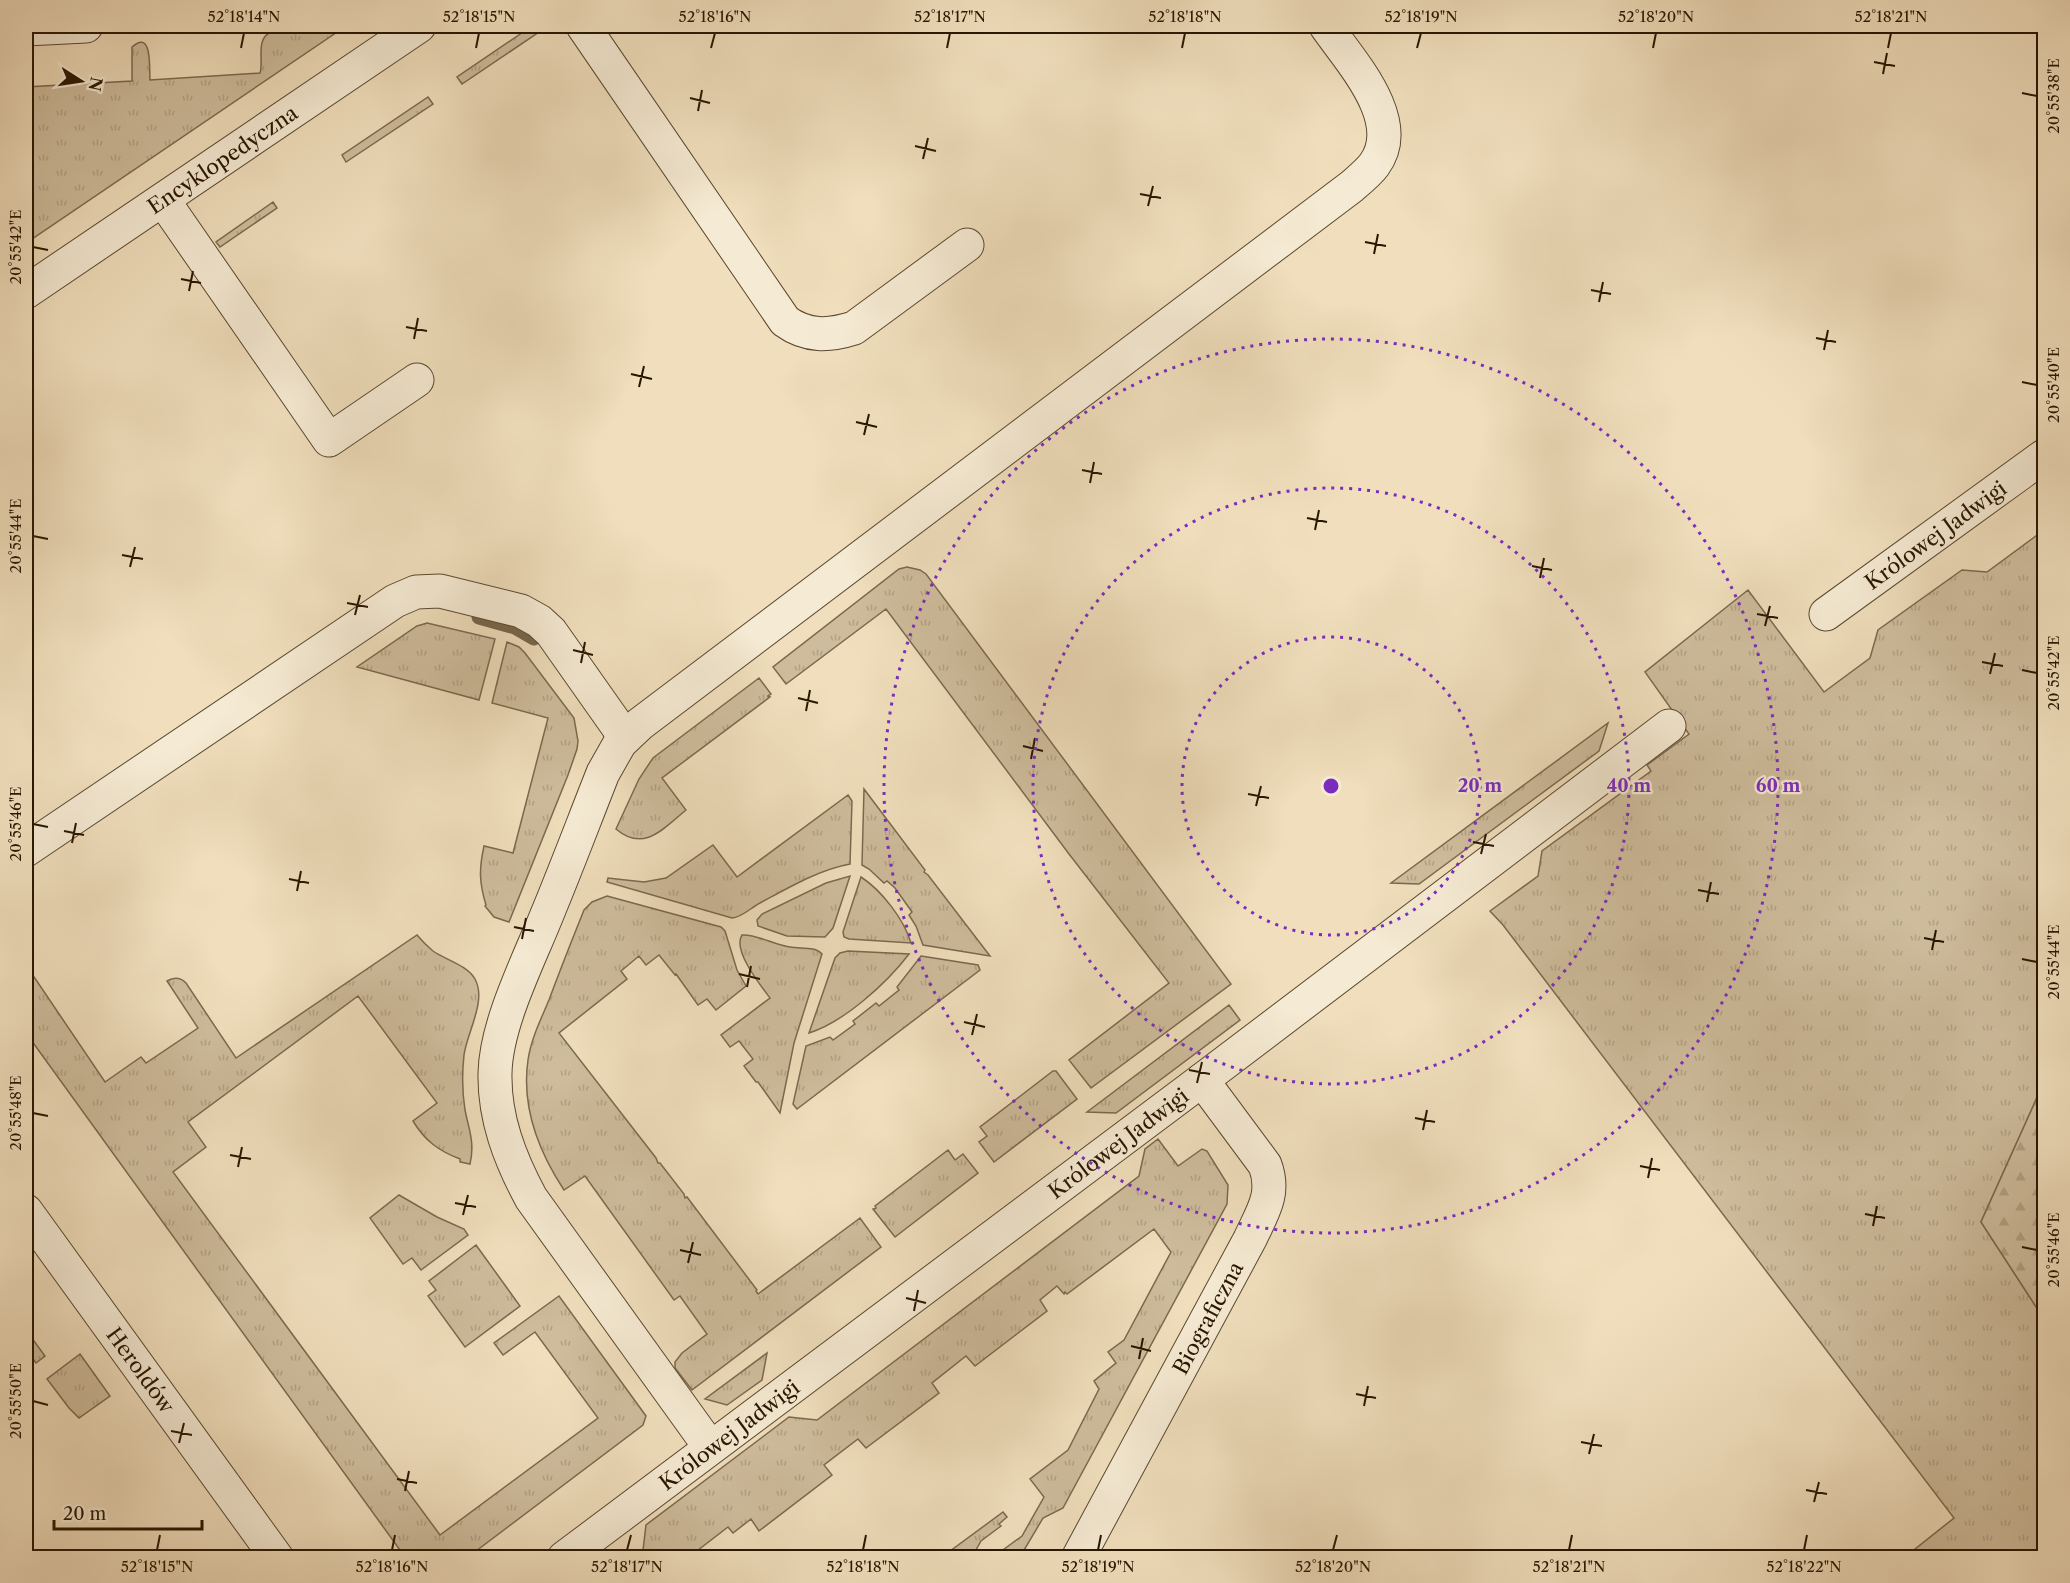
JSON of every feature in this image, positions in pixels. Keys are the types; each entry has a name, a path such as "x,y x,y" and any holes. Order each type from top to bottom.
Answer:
{"street":[{"path":"26,29 86,26"},
{"name":"Encyklopedyczna","path":"26,292 419,26"},
{"path":"583,26 785,321 796,329 813,334 835,334 854,328 967,245"},
{"path":"710,1447 533,1201 511,1158 503,1136 496,1097 497,1053 509,1011 603,773 625,737 650,716 1351,187 1375,164 1384,141 1385,130 1380,111 1371,92 1326,26"},
{"path":"163,200 329,440 417,380"},
{"name":"Królowej Jadwigi","path":"1826,614 2044,456"},
{"path":"26,850 395,601 416,592 440,591 521,611 539,621 551,632 625,737"},
{"name":"Królowej Jadwigi","path":"564,1557 1202,1080 1669,726"},
{"name":"Biograficzna","path":"1078,1557 1250,1239 1267,1202 1270,1188 1265,1165 1202,1080"},
{"name":"Heroldów","path":"26,1211 277,1557"}],"green space":[{"path":"295,26 346,26 26,243 26,87 132,81 132,47 139,43 147,46 150,80 260,73 262,45 266,35"},
{"path":"532,26 548,26 462,84 457,77"},
{"path":"428,97 433,104 346,162 342,155"},
{"path":"273,202 277,208 220,247 216,242"},
{"path":"2044,530 2044,1082 1981,1222 2044,1319 2044,1557 1905,1557 1954,1518 1503,925 1490,911 1538,876 1542,851 1651,771 1647,765 1689,734 1645,672 1748,590 1824,692 1870,658 1878,630 1962,570 1987,572"},
{"path":"907,567 926,574 1231,984 1091,1088 1069,1060 1169,983 1069,854 886,609 786,684 773,667 899,569"},
{"path":"427,623 495,639 479,700 357,667 417,626"},
{"path":"507,642 519,647 525,653 574,718 578,741 568,775 509,922 494,917 485,906 480,876 482,854 484,846 513,853 548,718 492,703"},
{"path":"759,678 771,694 768,696 770,697 662,778 686,810 662,830 645,838 636,839 626,836 616,829 639,779 653,758"},
{"path":"1608,723 1599,751 1419,884 1391,883"},
{"path":"864,789 925,870 924,872 990,956 923,945 909,915 912,912 895,888 887,881 884,883 862,865"},
{"path":"848,795 852,801 850,864 804,880 735,918 607,882 608,878 644,882 666,878 713,845 737,877"},
{"path":"850,876 833,928 825,937 787,936 758,926 757,920 762,914 826,883"},
{"path":"861,877 891,906 903,924 911,943 844,937 843,932"},
{"path":"607,896 721,927 725,931 737,970 746,986 716,1010 707,999 698,1005 659,955 646,965 639,956 621,971 627,979 559,1033 685,1198 687,1197 758,1294 860,1218 881,1247 692,1390 675,1368 675,1362 682,1353 707,1334 680,1296 674,1300 585,1176 564,1190 540,1145 527,1095 529,1052 584,910 592,902"},
{"path":"417,935 433,951 467,970 475,979 478,988 478,1007 466,1046 463,1069 464,1103 472,1143 470,1164 460,1162 460,1159 439,1149 428,1140 413,1121 437,1103 358,996 188,1122 206,1147 173,1172 440,1535 598,1418 535,1332 503,1355 494,1343 559,1296 646,1416 643,1425 468,1557 405,1557 26,1033 26,965 105,1082 141,1057 146,1063 198,1028 167,981 177,978 186,983 236,1058"},
{"path":"742,935 754,936 794,948 812,949 822,954 794,1043 780,1113 744,1066 753,1059 739,1041 730,1047 721,1035 770,998 744,958 740,942"},
{"path":"848,951 909,954 864,1000 836,1020 809,1033 835,958 840,953"},
{"path":"921,956 978,965 980,970 797,1109 793,1104 806,1046 830,1037 833,1040 855,1024 853,1021 876,1003 879,1006 899,990 897,987"},
{"path":"1229,1005 1240,1020 1116,1113 1087,1112"},
{"path":"1056,1071 1077,1099 994,1162 979,1142 987,1136 980,1127"},
{"path":"2044,1082 2044,1319 1981,1222"},
{"path":"1158,1139 1178,1166 1202,1149 1207,1151 1228,1185 1227,1204 1063,1508 1043,1518 1020,1557 998,1557 996,1555 1022,1536 1044,1497 1030,1479 1068,1450 1099,1389 1094,1381 1116,1363 1108,1352 1124,1340 1171,1252 1154,1229 1067,1294 1065,1292 1064,1294 1057,1286 1040,1300 1047,1311 975,1366 966,1356 932,1383 939,1393 866,1448 858,1439 824,1465 832,1475 759,1531 751,1519 733,1533 728,1527 689,1557 634,1557 643,1550 646,1525 789,1417 817,1420 1139,1176 1145,1149"},
{"path":"948,1150 955,1160 963,1154 978,1173 895,1237 873,1209"},
{"path":"399,1195 437,1217 464,1229 468,1235 421,1270 412,1258 403,1264 370,1218"},
{"path":"476,1245 520,1306 465,1347 428,1296 436,1290 429,1281"},
{"path":"26,1330 45,1356 36,1363 26,1349"},
{"path":"767,1353 762,1380 727,1405 705,1399"},
{"path":"80,1354 110,1396 79,1418 47,1379"},
{"path":"1003,1512 1007,1517 999,1524 1001,1526 981,1541 972,1557 942,1557"}],"waterway":[{"path":"479,617 515,627 534,638"}]}
